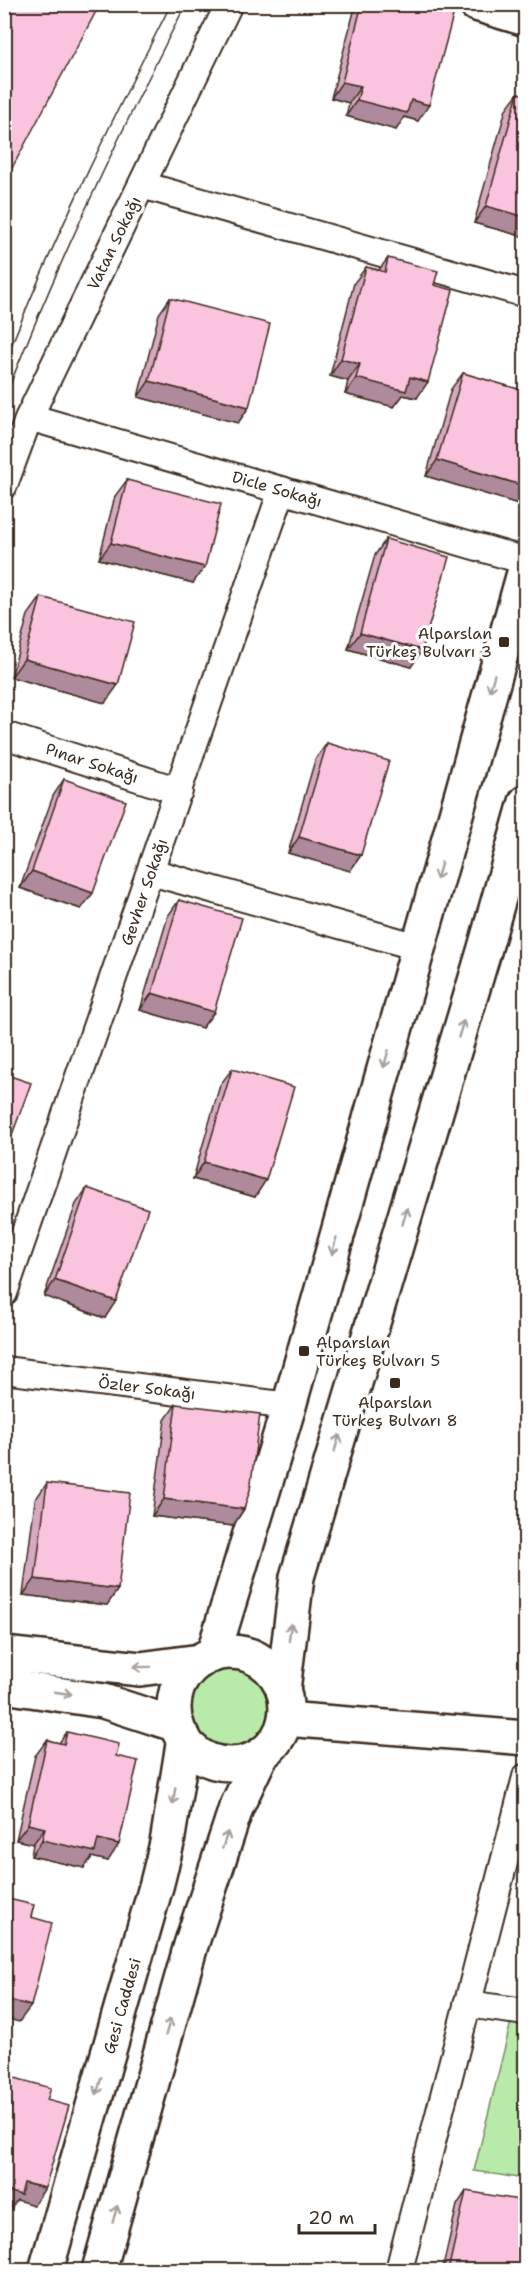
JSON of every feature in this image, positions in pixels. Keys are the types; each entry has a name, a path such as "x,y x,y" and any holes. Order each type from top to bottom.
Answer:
{"main road":[{"path":"476,4 525,19"},
{"path":"181,1732 176,1696 180,1683 206,1658 289,1406 525,566"},
{"path":"99,2271 191,1945 236,1808 261,1755 276,1739 284,1705 297,1576 485,948 525,802"},
{"path":"4,1654 140,1669 242,1653 255,1658 277,1677 284,1705"},
{"path":"4,1686 95,1699 181,1732 205,1758 219,1762 240,1762 261,1755"},
{"path":"284,1705 525,1738"},
{"name":"Gesi Caddesi","path":"46,2271 157,1883 167,1843 181,1732"}],"street":[{"name":"Vatan Sokağı","path":"4,484 29,417 229,4"},
{"path":"142,185 525,294"},
{"name":"Dicle Sokağı","path":"29,417 525,561"},
{"name":"Gevher Sokağı","path":"4,1293 282,490"},
{"name":"Pınar Sokağı","path":"4,735 179,791"},
{"path":"151,872 418,947"},
{"name":"Özler Sokağı","path":"4,1370 289,1406"},
{"path":"399,2271 525,1777"},
{"path":"467,2004 525,2012"}],"green space":[{"path":"230,1669 245,1672 258,1680 266,1693 269,1708 266,1723 258,1736 245,1744 230,1747 215,1744 202,1736 194,1723 191,1708 194,1693 202,1680 215,1672"},
{"path":"512,2018 525,2020 525,2179 474,2171"}],"building":[{"path":"4,4 100,4 4,183"},
{"path":"362,4 436,4 435,7 454,12 429,105 411,100 407,113 357,100 361,86 342,82"},
{"path":"518,93 525,95 525,217 486,206"},
{"path":"388,258 438,271 434,285 453,290 428,382 410,377 406,391 356,378 360,364 341,359 366,267 385,272"},
{"path":"170,298 270,324 249,407 149,381"},
{"path":"463,373 525,391 525,486 437,460"},
{"path":"127,480 221,504 205,567 111,543"},
{"path":"386,539 449,557 422,650 360,633"},
{"path":"41,597 135,622 118,685 24,659"},
{"path":"327,743 389,761 361,855 299,837"},
{"path":"64,779 126,801 93,893 32,871"},
{"path":"179,900 242,918 214,1012 152,993"},
{"path":"232,1069 294,1087 266,1180 204,1162"},
{"path":"4,1074 31,1083 4,1157"},
{"path":"87,1188 148,1209 116,1301 55,1280"},
{"path":"4,1378 7,1378 4,1401"},
{"path":"176,1404 260,1414 250,1490 244,1509 164,1499"},
{"path":"47,1483 130,1493 118,1589 35,1579"},
{"path":"67,1732 119,1744 116,1756 138,1761 119,1844 98,1839 95,1852 42,1840 45,1828 28,1824 47,1740 64,1744"},
{"path":"4,1898 34,1905 31,1917 52,1923 31,2006 9,2000 6,2012 4,2012"},
{"path":"4,2075 51,2088 47,2100 69,2106 45,2188 24,2183 21,2195 4,2190"},
{"path":"466,2191 525,2201 525,2271 448,2271"}],"tram line":[{"path":"4,364 22,318 83,182 171,4"},
{"path":"4,400 45,299 90,200 186,4"}],"place":[{"name":"Alparslan Türkeş Bulvarı 3","path":"504,642"},
{"name":"Alparslan Türkeş Bulvarı 5","path":"304,1351"},
{"name":"Alparslan Türkeş Bulvarı 8","path":"395,1383"}]}
